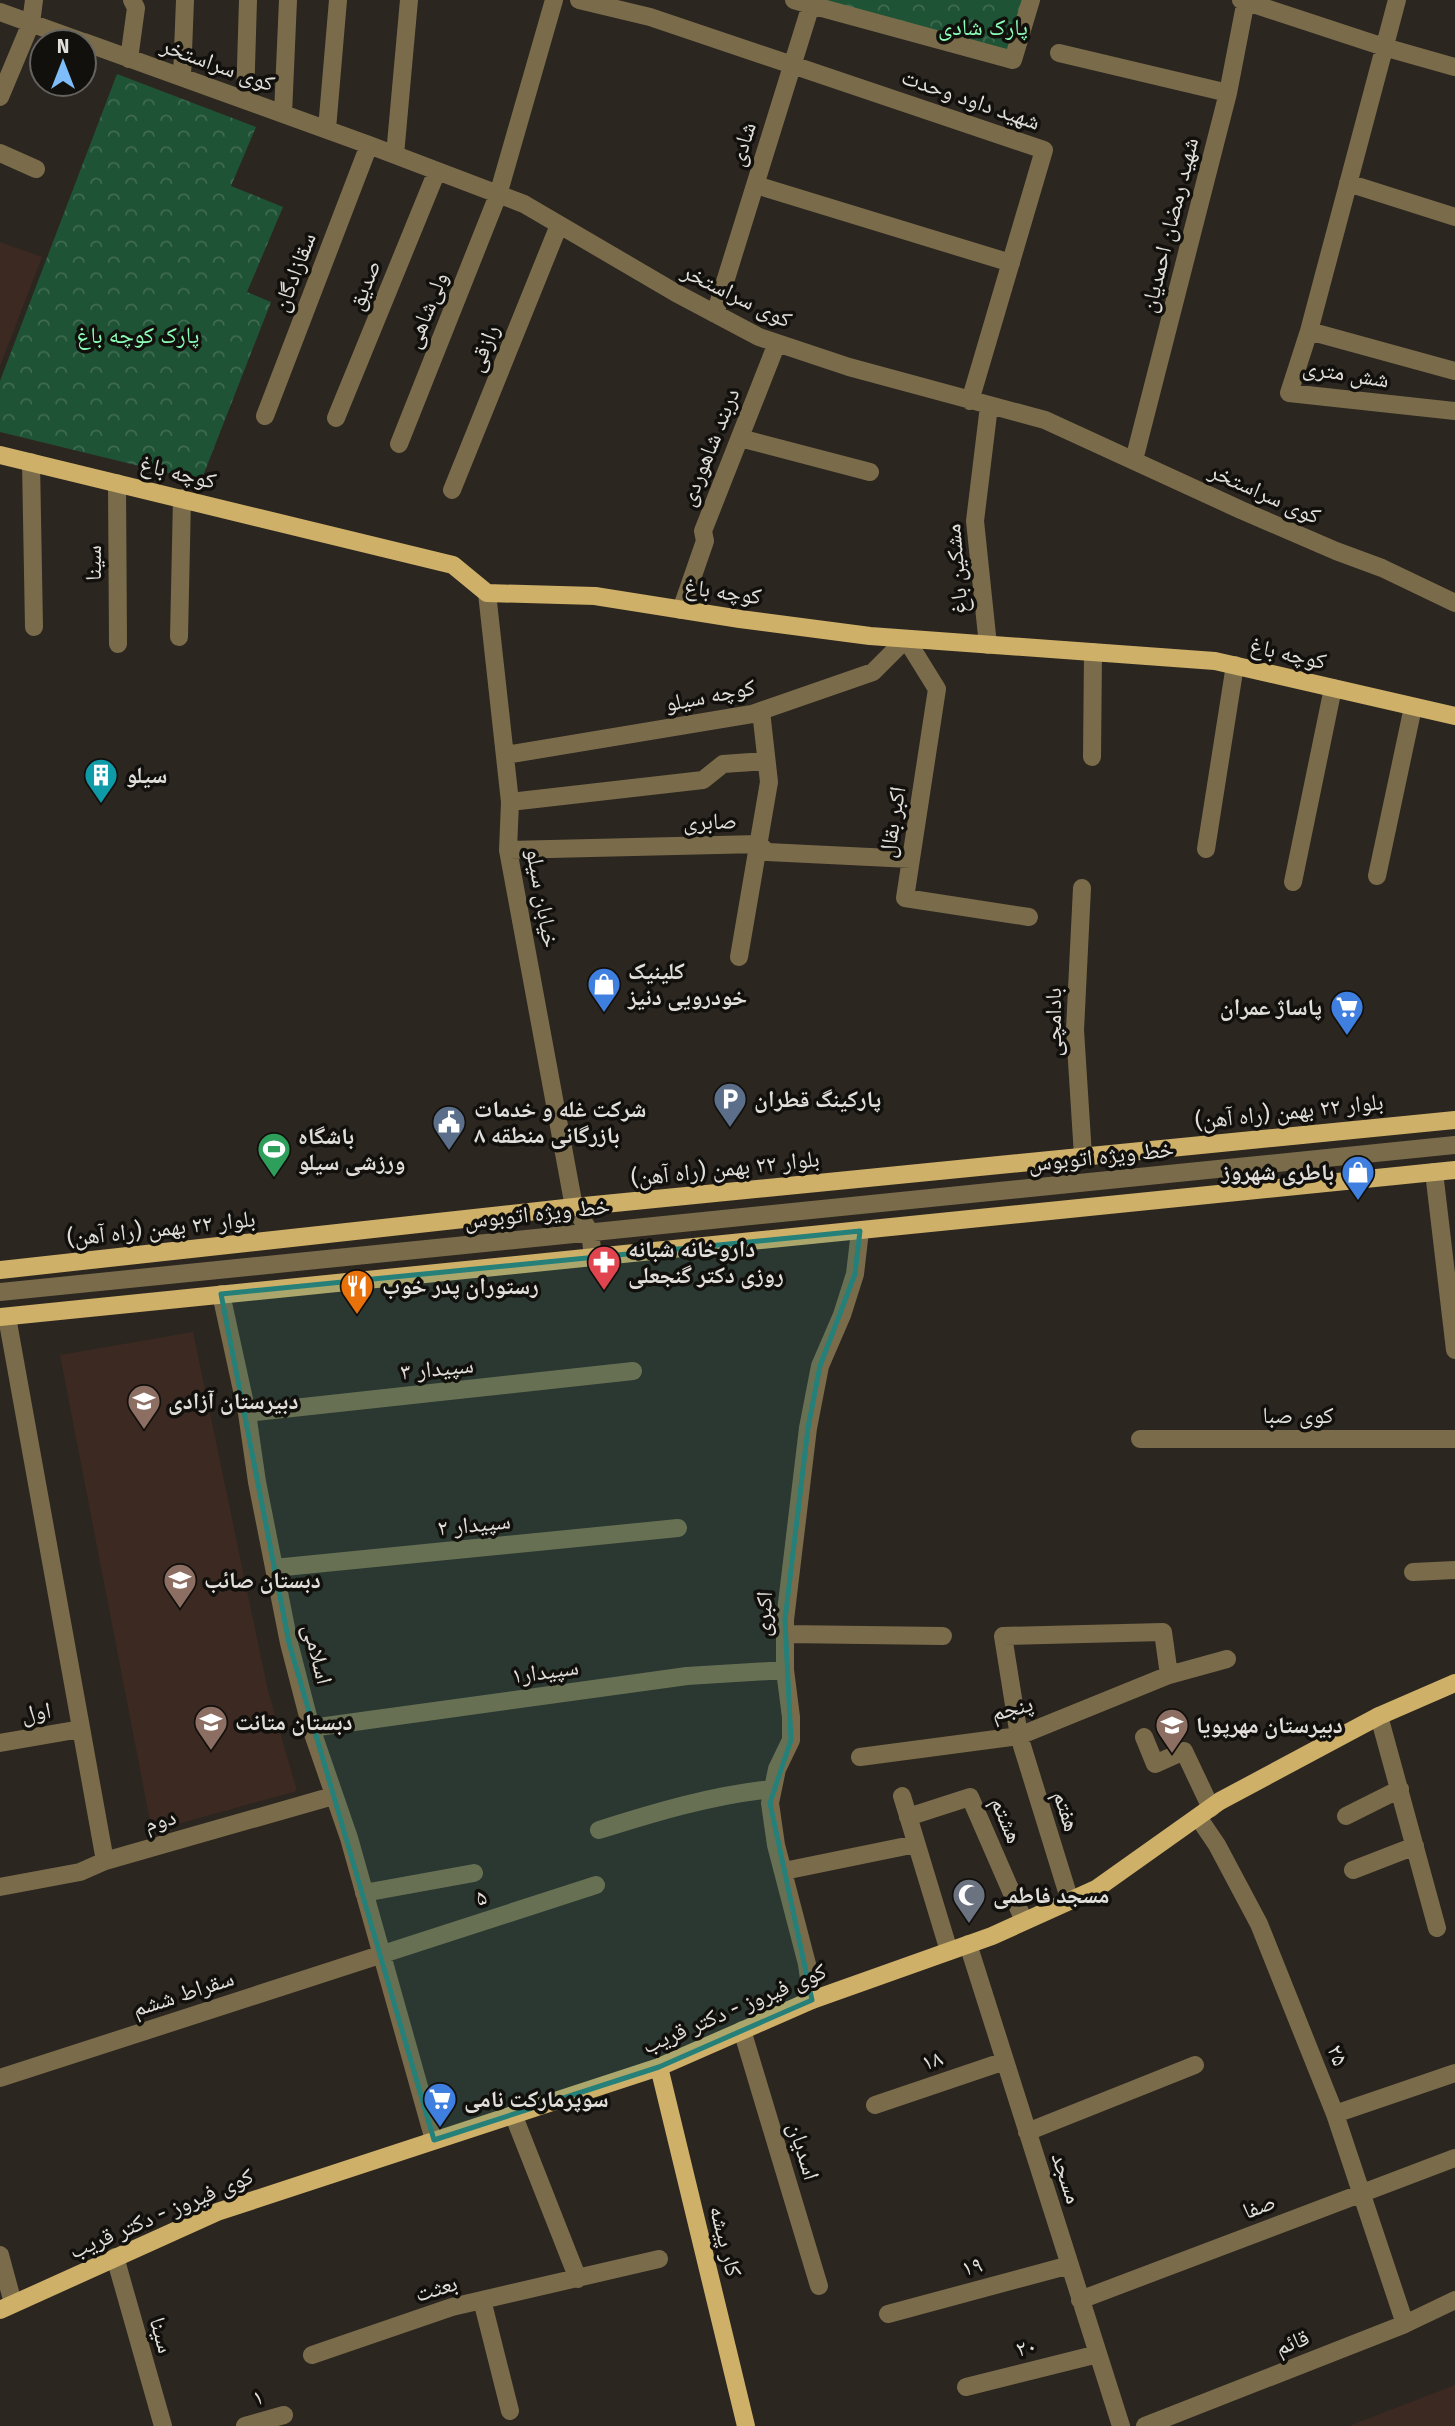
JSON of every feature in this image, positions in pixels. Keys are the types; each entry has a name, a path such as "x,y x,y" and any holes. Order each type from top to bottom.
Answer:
{"main road":[{"name":"کوچه باغ","path":"0,455 453,565 488,593 595,596 836,632 1215,661 1455,716"},
{"name":"بلوار ۲۲ بهمن (راه آهن)","path":"0,1270 574,1207 1455,1120"},
{"path":"3,1317 1455,1170"},
{"name":"کوی فیروز - دکتر قریب","path":"6,2306 217,2212 659,2067 812,2000 1024,1922 1096,1889 1205,1812 1378,1716 1455,1683"},
{"name":"کار پیشه","path":"659,2067 746,2426"}],"street":[{"path":"0,97 31,23 34,0"},
{"path":"129,59 136,8 132,0"},
{"path":"182,77 185,0"},
{"path":"245,100 248,0"},
{"path":"283,114 288,0"},
{"path":"327,130 338,0"},
{"path":"395,155 409,0"},
{"name":"ولی‌شاهی","path":"399,444 498,195 554,0"},
{"path":"579,0 650,17 793,64"},
{"path":"802,3 1013,60 1031,0"},
{"path":"1244,0 1384,47 1455,67"},
{"name":"شهید رمضان احمدیان","path":"1133,460 1228,93 1244,0"},
{"path":"1397,0 1309,331 1455,371"},
{"name":"شادی","path":"715,314 793,64 802,3"},
{"name":"کوی سراستخر","path":"0,12 45,28"},
{"name":"کوی سراستخر","path":"98,47 524,204 759,337 849,367 1045,420 1455,603"},
{"path":"1059,53 1228,93"},
{"name":"شهید داود وحدت","path":"793,64 1044,150 970,401"},
{"name":"سقازادگان","path":"265,416 369,145"},
{"path":"0,153 36,169"},
{"name":"صدیق","path":"336,418 437,171"},
{"path":"1348,183 1455,217"},
{"path":"755,185 1011,263"},
{"name":"رازقی","path":"452,490 559,225"},
{"name":"شش متری","path":"1309,331 1289,393 1455,411"},
{"name":"دربند شاهوردی","path":"681,610 705,541 703,531 777,343"},
{"name":"مشکین باغ","path":"988,645 975,521 989,405"},
{"path":"740,438 870,472"},
{"path":"31,462 34,627"},
{"name":"سینا","path":"117,483 118,644"},
{"path":"179,637 182,498"},
{"name":"خیابان سیلو","path":"488,593 510,803 508,850 574,1207"},
{"name":"کوچه سیلو","path":"505,755 761,711 873,672 906,639"},
{"name":"اکبر بقال","path":"906,639 937,689 905,898 1029,916"},
{"path":"1091,757 1093,652"},
{"path":"1206,849 1235,666"},
{"path":"1293,882 1333,688"},
{"path":"1377,876 1413,707"},
{"path":"739,957 769,782 761,711"},
{"path":"510,803 703,780 723,764 766,761"},
{"name":"صابری","path":"508,850 759,844 767,852 911,859"},
{"name":"بادامچی","path":"1082,888 1075,1030 1083,1156"},
{"name":"خط ویژه اتوبوس","path":"0,1292 1455,1144"},
{"path":"1434,1172 1455,1350"},
{"path":"574,1207 590,1232 593,1257"},
{"name":"اکبری","path":"812,2000 807,1964 776,1845 770,1803 778,1769 791,1740 785,1670 785,1620 808,1428 820,1366 842,1315 855,1275 859,1231"},
{"name":"اسلامی","path":"220,1294 247,1413 257,1482 289,1643 312,1728 349,1838 434,2140"},
{"path":"3,1317 105,1861"},
{"name":"سپیدار ۳","path":"247,1413 633,1371"},
{"name":"کوی صبا","path":"1140,1439 1455,1439"},
{"name":"سپیدار ۲","path":"274,1568 678,1528"},
{"path":"1413,1573 1455,1570"},
{"name":"هفتم","path":"1070,1901 1019,1736 1003,1636 1163,1632 1169,1675"},
{"path":"785,1634 943,1636"},
{"name":"پنجم","path":"860,1757 1019,1736 1169,1675 1227,1660"},
{"name":"سپیدار۱","path":"312,1728 687,1676 785,1670"},
{"path":"1378,1716 1437,1928"},
{"name":"اول","path":"0,1743 81,1729"},
{"name":"۲۵","path":"1144,1737 1155,1764 1184,1751 1217,1845 1259,1924 1335,2114 1405,2324"},
{"path":"599,1830 664,1810 742,1792 772,1789"},
{"path":"1346,1816 1400,1789"},
{"name":"دوم","path":"0,1887 80,1872 105,1861 333,1796"},
{"path":"902,1797 949,1951"},
{"name":"هشتم","path":"908,1817 970,1797 1024,1922"},
{"path":"784,1871 916,1844"},
{"path":"1353,1870 1415,1846"},
{"path":"364,1893 474,1873"},
{"name":"۵","path":"382,1955 596,1885"},
{"name":"مسجد","path":"968,1944 1121,2426"},
{"name":"سقراط ششم","path":"0,2078 382,1955"},
{"name":"اسدیان","path":"742,2030 819,2286"},
{"name":"۱۸","path":"875,2105 1005,2061"},
{"path":"1027,2132 1195,2065"},
{"path":"1335,2114 1455,2073"},
{"path":"513,2114 578,2279"},
{"name":"صفا","path":"1080,2300 1455,2158"},
{"path":"0,2255 6,2306"},
{"name":"سینا","path":"115,2258 163,2426"},
{"name":"بعثت","path":"312,2356 452,2307 659,2259"},
{"name":"۱۹","path":"888,2314 1070,2265"},
{"path":"482,2300 510,2411"},
{"name":"قائم","path":"1145,2426 1405,2324 1455,2300"},
{"name":"۲۰","path":"967,2387 1098,2354"},
{"name":"۱","path":"245,2426 284,2415"}],"highlighted area":[{"path":"860,1231 855,1274 820,1366 808,1428 785,1620 791,1740 770,1803 812,2000 659,2067 434,2140 289,1643 221,1294"}],"shaded area":[{"path":"0,242 42,257 0,366"},
{"path":"193,1332 268,1691 297,1791 152,1831 60,1355"},
{"path":"1455,2385 1455,2426 1349,2426"}],"green space":[{"name":"پارک شادی","path":"793,0 1023,0 1004,61"},
{"name":"پارک کوچه باغ","path":"117,74 256,127 231,186 283,207 247,292 271,302 201,481 0,432 0,381"}],"place":[{"name":"سیلو","path":"101,805"},
{"name":"کلینیک خودرویی دنیز","path":"604,1014"},
{"name":"پاساژ عمران","path":"1347,1037"},
{"name":"پارکینگ قطران","path":"730,1129"},
{"name":"شرکت غله و خدمات بازرگانی منطقه ۸","path":"449,1152"},
{"name":"باشگاه ورزشی سیلو","path":"274,1179"},
{"name":"باطری شهروز","path":"1358,1202"},
{"name":"داروخانه شبانه روزی دکتر گنجعلی","path":"604,1292"},
{"name":"رستوران پدر خوب","path":"357,1316"},
{"name":"دبیرستان آزادی","path":"144,1431"},
{"name":"دبستان صائب","path":"180,1610"},
{"name":"دبستان متانت","path":"211,1752"},
{"name":"دبیرستان مهرپویا","path":"1172,1755"},
{"name":"مسجد فاطمی","path":"969,1925"},
{"name":"سوپرمارکت نامی","path":"440,2129"}]}
